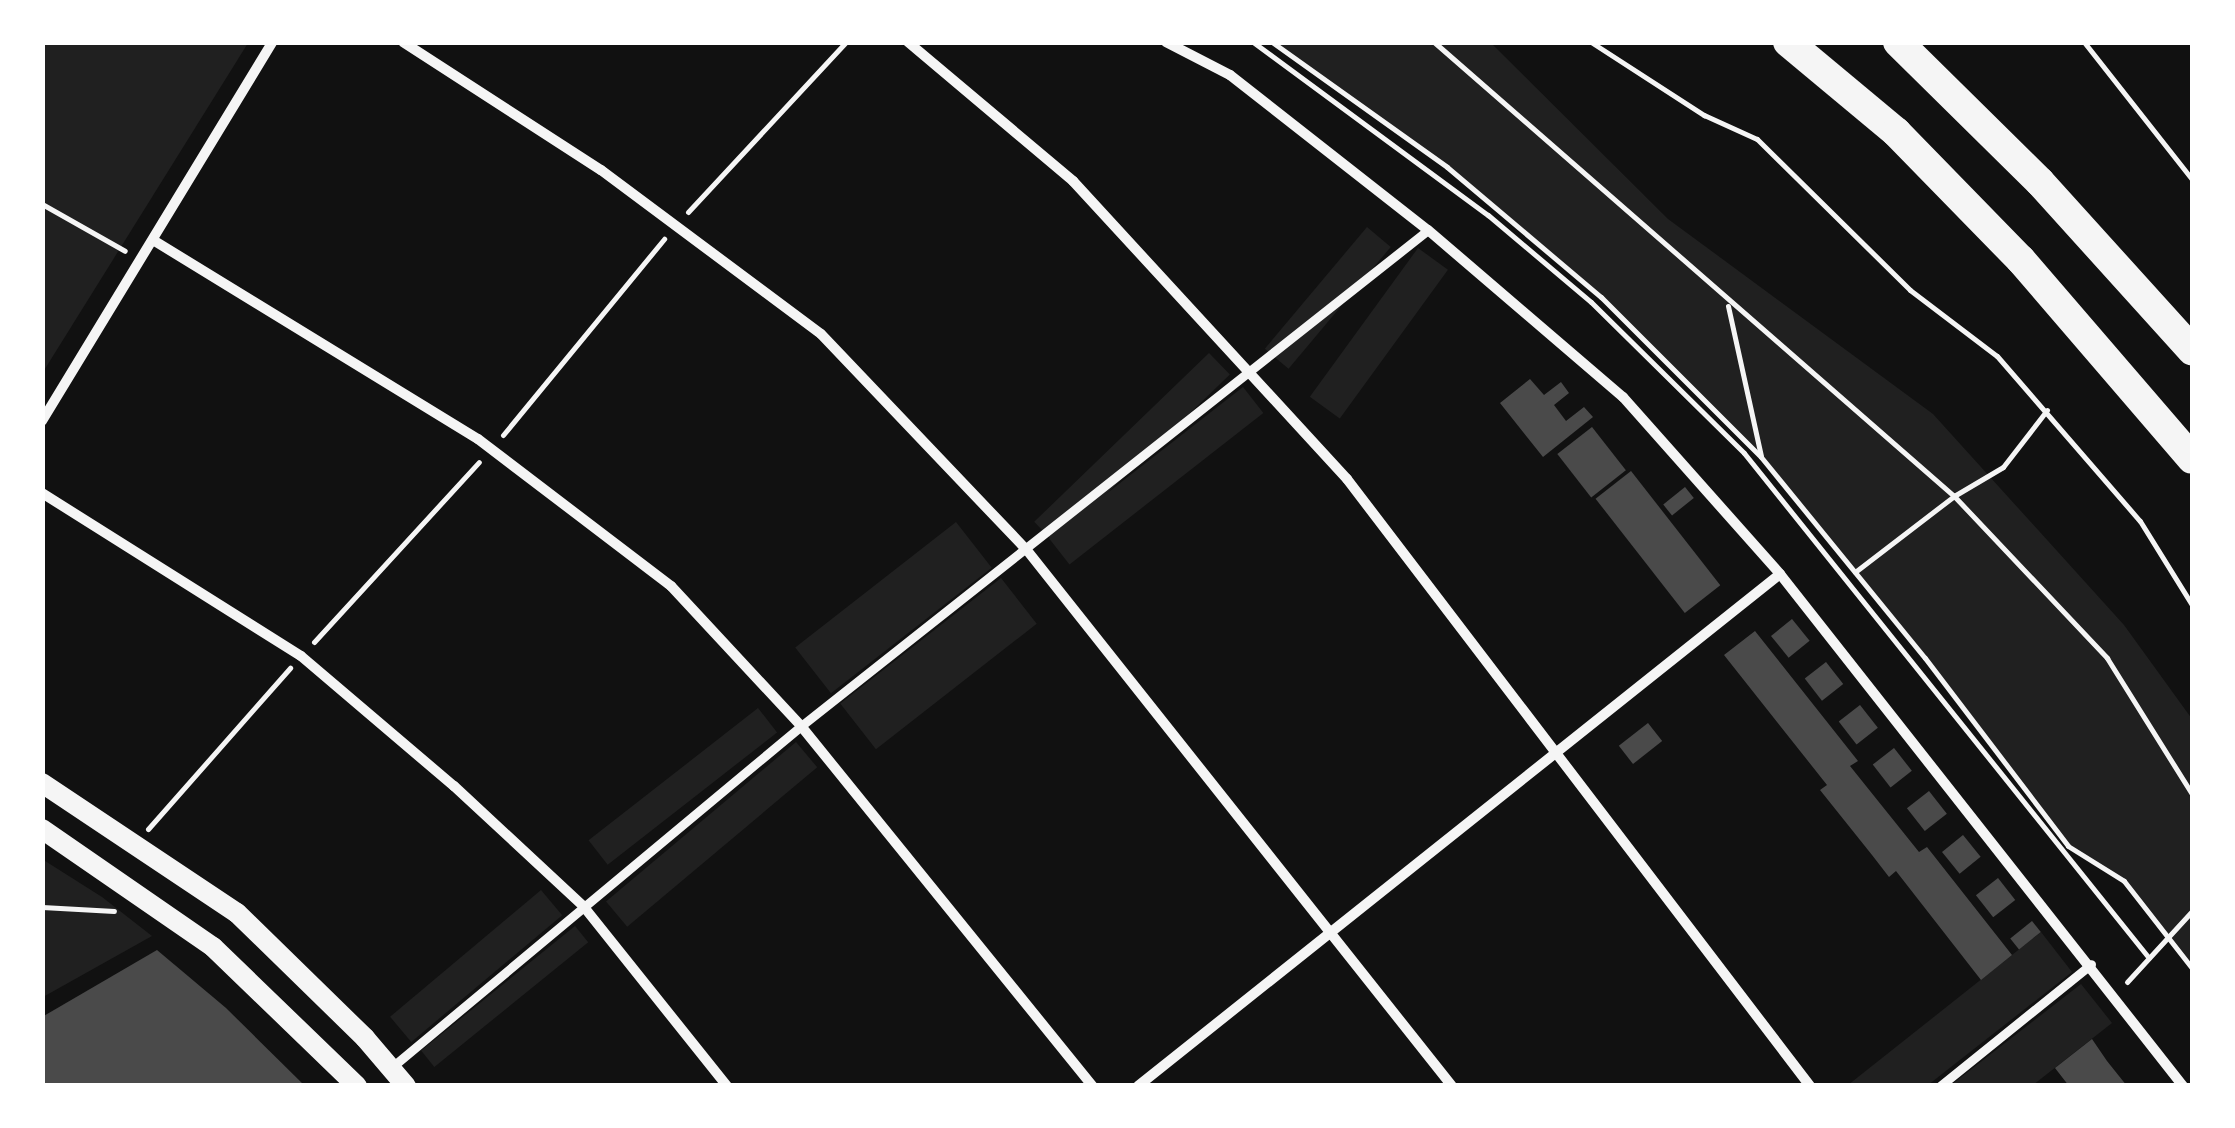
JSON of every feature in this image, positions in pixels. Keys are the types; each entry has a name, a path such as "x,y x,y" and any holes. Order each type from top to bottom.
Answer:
{"highway":[{"path":"1788,42 1896,132 2021,260 2192,459"},
{"path":"1898,42 2040,182 2192,350"}],"main road":[{"path":"42,782 237,913 406,1086"},
{"path":"42,829 213,947 357,1086"}],"street":[{"path":"42,421 272,42"},
{"path":"403,42 601,170 821,334 1026,549 1452,1086"},
{"path":"908,42 1072,181 1252,371 1347,479 1810,1086"},
{"path":"1166,42 1230,75 1428,230 1623,398 1780,574 2116,995 2183,1086"},
{"path":"392,1068 801,726 1428,230"},
{"path":"153,240 492,448 672,586 801,726 1093,1086"},
{"path":"42,493 301,656 454,786 584,908 727,1086"},
{"path":"1138,1086 1780,574"},
{"path":"1940,1086 2091,964"}],"path":[{"path":"1253,42 1488,215 1591,302 1744,453 1916,662 2149,958"},
{"path":"1272,42 1448,167 1587,285 1761,457 2068,846 2124,881 2192,968"},
{"path":"1434,42 1728,303 1954,496 2107,658 2192,794"},
{"path":"1591,42 1704,115 1757,139 1886,268 1997,356 2140,521 2192,604"},
{"path":"2084,42 2192,180"},
{"path":"42,204 141,260"},
{"path":"1728,303 1761,457"},
{"path":"1855,572 1954,496 2003,467 2047,410"},
{"path":"42,907 168,914"},
{"path":"2116,995 2192,911"}],"shaded area":[{"path":"43,43 248,43 43,372"},
{"path":"1272,43 1491,43 1668,219 1933,414 2124,625 2192,719 2192,968 2124,881 2068,846 1925,658 1761,457 1601,297 1447,167"},
{"path":"1367,227 1391,247 1289,369 1265,349"},
{"path":"1418,248 1448,270 1340,419 1310,397"},
{"path":"1209,353 1230,375 1055,543 1034,522"},
{"path":"1243,387 1263,413 1069,564 1049,538"},
{"path":"956,522 992,568 831,693 795,648"},
{"path":"1001,578 1037,624 876,749 840,704"},
{"path":"758,708 777,732 608,865 589,840"},
{"path":"796,742 817,767 627,927 606,901"},
{"path":"42,859 102,897 152,936 43,997"},
{"path":"541,890 562,915 411,1042 390,1017"},
{"path":"575,926 588,942 434,1067 421,1051"},
{"path":"2041,932 2072,972 1928,1085 1848,1085"},
{"path":"2081,984 2112,1023 2033,1085 1951,1085"}],"building":[{"path":"1530,379 1544,395 1561,382 1569,393 1554,405 1566,421 1584,407 1593,417 1543,457 1500,403"},
{"path":"1592,427 1626,470 1591,497 1557,454"},
{"path":"1631,471 1720,585 1685,613 1596,499"},
{"path":"1685,487 1694,498 1672,516 1663,505"},
{"path":"1792,619 1810,641 1789,658 1771,636"},
{"path":"1755,631 1858,761 1850,766 1919,852 1927,847 2012,955 1981,980 1896,871 1889,877 1820,790 1827,785 1724,655"},
{"path":"1826,662 1843,684 1822,701 1805,679"},
{"path":"1860,705 1878,728 1857,744 1839,722"},
{"path":"1648,723 1662,741 1633,764 1619,746"},
{"path":"1894,748 1912,771 1891,787 1873,765"},
{"path":"1929,791 1947,814 1925,831 1907,808"},
{"path":"1963,835 1981,857 1960,874 1942,852"},
{"path":"1998,878 2015,900 1993,917 1976,895"},
{"path":"2032,921 2041,932 2019,950 2010,939"},
{"path":"157,950 226,1008 305,1086 42,1086 42,1017"},
{"path":"2092,1039 2127,1086 2069,1086 2055,1068"}]}
